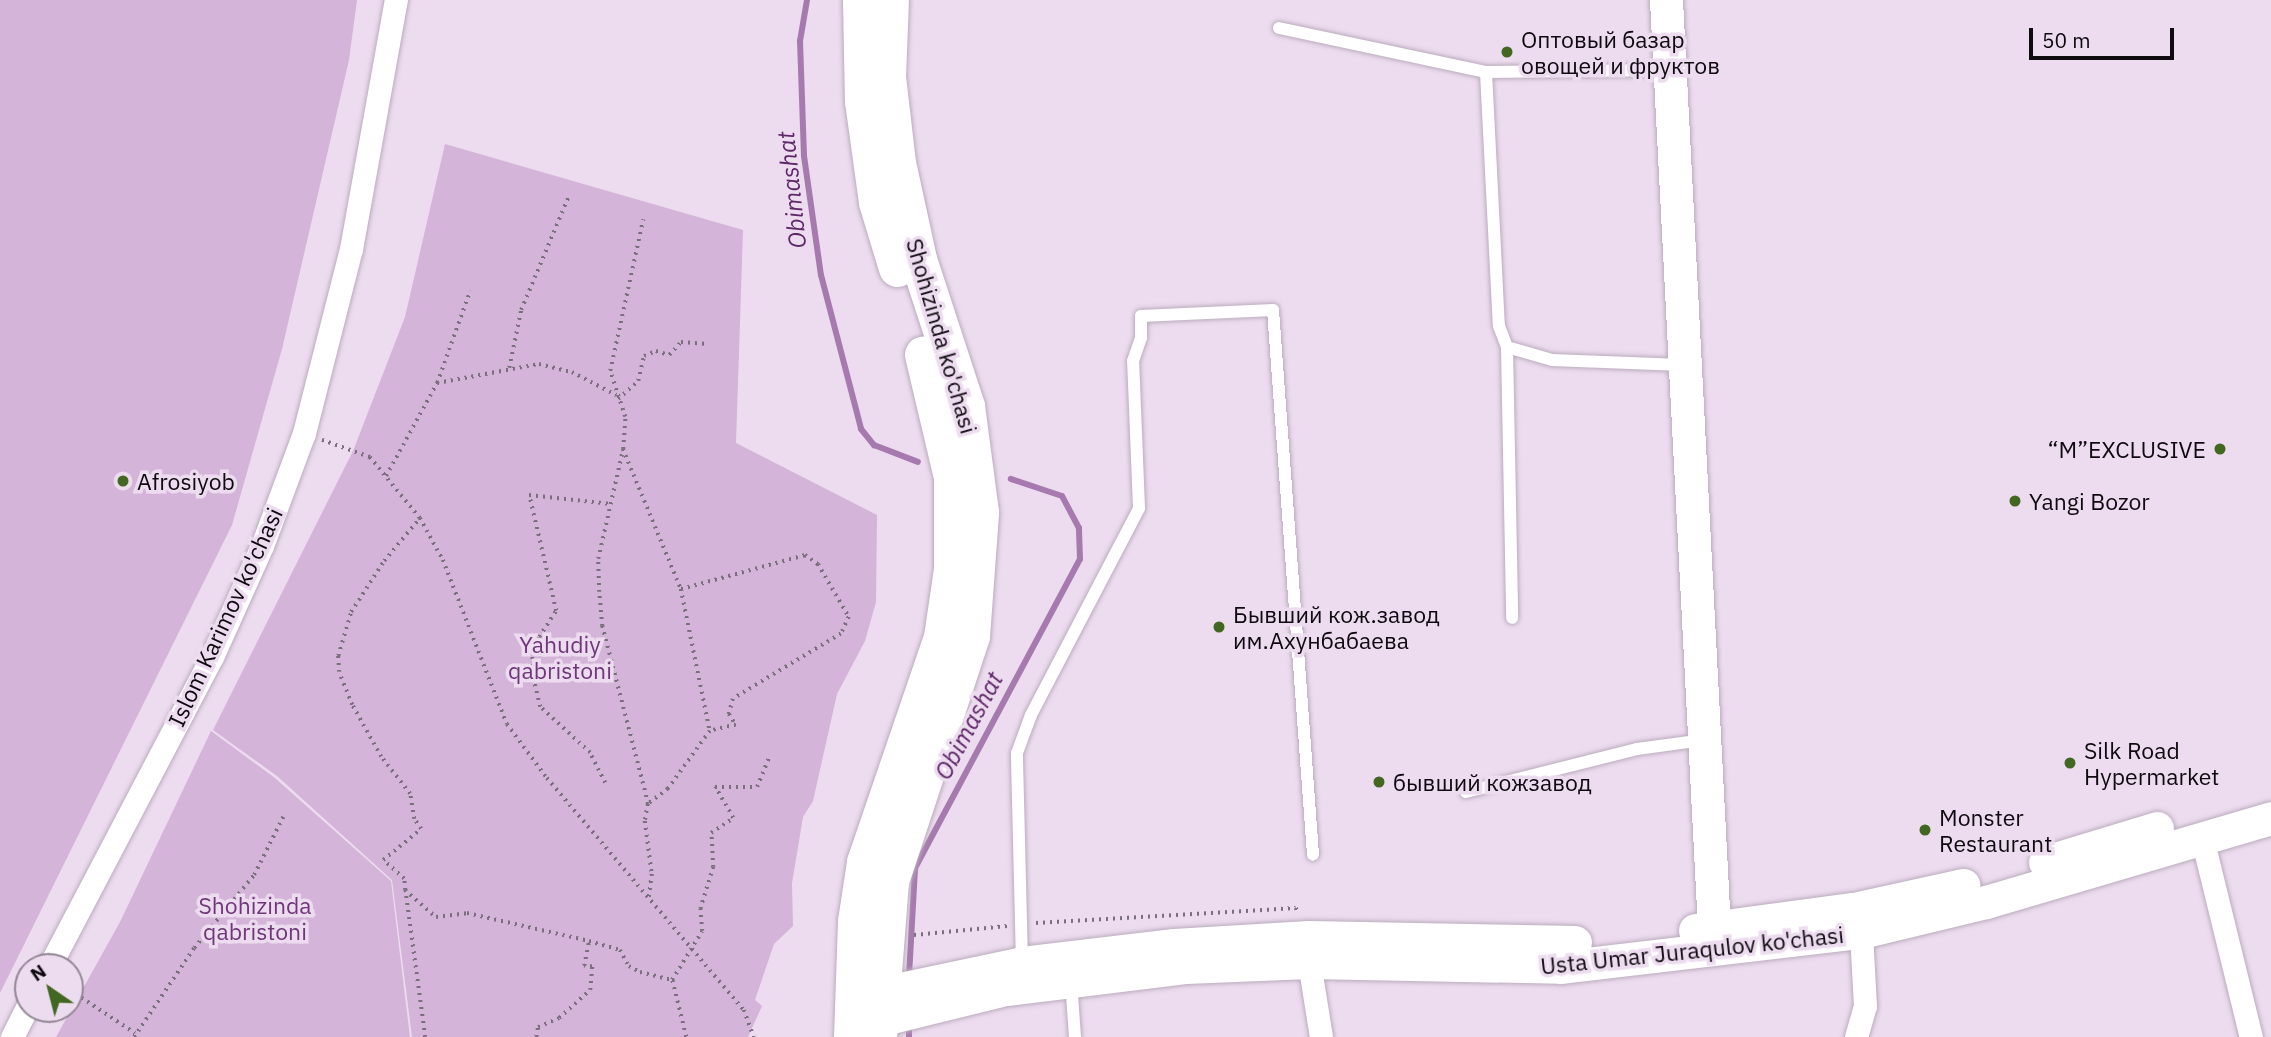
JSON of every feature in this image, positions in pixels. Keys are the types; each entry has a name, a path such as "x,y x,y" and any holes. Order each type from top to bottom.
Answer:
{"main road":[{"name":"Shohizinda ko'chasi","path":"861,0 863,101 877,202 937,397 948,449 953,506 952,569 942,637 866,862 856,920 866,1020"},
{"name":"Shohizinda ko'chasi","path":"866,1020 897,852 956,693 971,636 980,512 966,406 918,259 897,163 887,77 891,0"},
{"path":"1666,0 1682,365 1715,939"},
{"name":"Usta Umar Juraqulov ko'chasi","path":"866,1020 1021,963 1174,945 1309,949 1561,967 1715,939 1986,880 2271,796"},
{"name":"Usta Umar Juraqulov ko'chasi","path":"1715,939 1861,932 1986,902 2271,818"},
{"name":"Usta Umar Juraqulov ko'chasi","path":"866,1020 1006,989 1309,949"}],"street":[{"name":"Islom Karimov ko'chasi","path":"55,953 212,657 262,546 304,433 351,249 396,0"},
{"path":"2202,838 2252,1037"},
{"path":"1856,1037 1865,1006 1861,932"},
{"path":"1309,949 1321,1037"}],"lane":[{"path":"1279,28 1486,72 1668,70"},
{"path":"1486,72 1499,326 1507,347 1512,618"},
{"path":"1021,963 1017,753 1031,715 1139,508 1133,361 1141,338 1141,316 1273,310 1313,855"},
{"path":"1507,347 1552,360 1682,365"},
{"path":"1466,792 1636,750 1704,740"},
{"path":"1071,981 1075,1037"}],"path":[{"path":"509,368 521,310 569,195"},
{"path":"643,220 610,371 625,416 612,505 598,559 602,626 648,804 645,821 652,874 649,898"},
{"path":"386,477 437,383 470,291"},
{"path":"617,397 638,381 644,356 656,351 669,355 681,342 708,344"},
{"path":"437,383 509,368 539,365 572,372 617,397"},
{"path":"304,433 370,457 420,518 443,560 507,724 547,778 744,1010 754,1037"},
{"path":"622,449 681,589 710,731"},
{"path":"606,783 590,753 540,707 530,666 538,637 556,611 529,495 612,505"},
{"path":"420,518 384,561 351,612 338,656 339,672 352,705 381,757 410,794 414,819 421,829 383,860 404,879 425,1037"},
{"path":"648,804 668,789 710,731 736,725 729,714 733,699 841,634 849,617 818,564 805,555 681,589"},
{"path":"988,680 993,667"},
{"path":"686,1037 673,980 694,951 702,931 699,909 713,867 711,834 733,818 715,787 757,787 770,754"},
{"path":"84,1000 135,1035 254,875 283,817"},
{"path":"405,890 436,917 467,913 589,941 620,950 629,967 673,980"},
{"path":"907,930 919,936 1021,924 1296,908 1309,949"},
{"path":"536,1037 538,1027 559,1018 590,990 592,967 584,966 589,941"}],"green space":[{"name":"Afrosiyob","path":"0,0 357,0 349,60 282,349 232,525 20,953 14,953 14,965 0,993"},
{"name":"Yahudiy qabristoni","path":"445,144 743,230 736,443 877,515 876,602 865,641 837,694 813,801 803,817 792,883 793,926 774,944 755,1000 762,1006 748,1037 412,1037 392,880 277,776 213,730 353,451 405,317"},
{"name":"Shohizinda qabristoni","path":"211,731 275,778 391,881 410,1037 56,1037 64,1023 84,1023 84,987 120,922"}],"waterway":[{"name":"Obimashat","path":"807,0 800,41 804,156 821,275 861,429 874,445 918,462"},
{"name":"Obimashat","path":"909,976 915,868 1080,559 1079,528 1062,496 1011,479"},
{"name":"Obimashat","path":"909,1021 909,1037"}],"place":[{"name":"Оптовый базар овощей и фруктов","path":"1507,52"},
{"name":"“M”EXCLUSIVE","path":"2220,449"},
{"name":"Afrosiyob","path":"123,481"},
{"name":"Yangi Bozor","path":"2015,501"},
{"name":"Бывший кож.завод им.Ахунбабаева","path":"1219,627"},
{"name":"Silk Road Hypermarket","path":"2070,763"},
{"name":"бывший кожзавод","path":"1379,782"},
{"name":"Monster Restaurant","path":"1925,830"}]}
